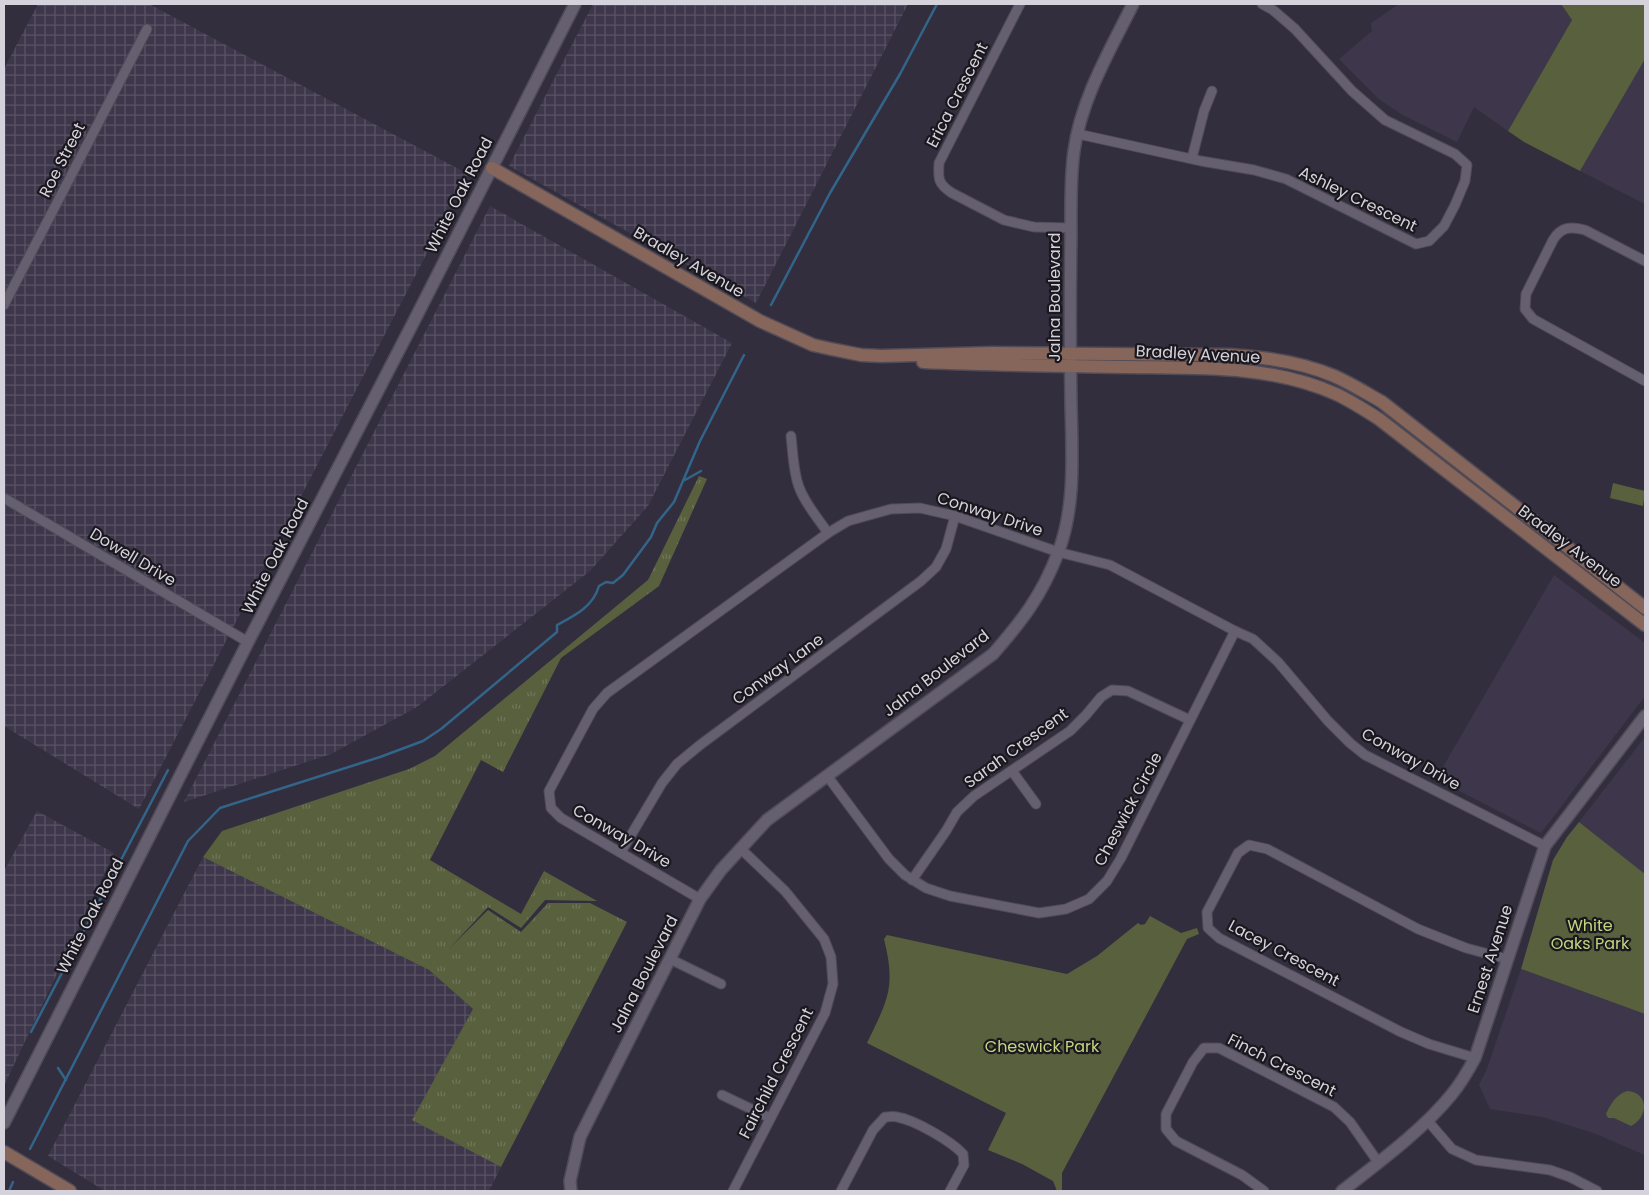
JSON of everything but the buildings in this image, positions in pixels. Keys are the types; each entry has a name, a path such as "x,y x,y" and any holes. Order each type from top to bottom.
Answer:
{"main road":[{"name":"Bradley Avenue","path":"492,168 777,330 813,345 861,355 917,362 1000,366 1070,360 1230,355 1267,357 1334,376 1390,408 1645,608"},
{"name":"Bradley Avenue","path":"1070,360 1257,372 1297,380 1336,394 1379,418 1645,624"},
{"path":"4,1152 70,1191"}],"street":[{"name":"White Oak Road","path":"4,1123 575,4"},
{"name":"Erica Crescent","path":"1020,4 939,163 939,181 952,193 1004,220 1034,227 1071,228"},
{"name":"Jalna Boulevard","path":"571,1191 570,1181 580,1137 700,899 721,870 768,820 992,654 1018,625 1040,594 1058,552 1065,527 1071,491 1071,228 1074,150 1084,112 1095,82 1133,4"},
{"name":"Ashley Crescent","path":"1078,134 1254,170 1286,179 1416,244 1429,241 1444,226 1455,205 1464,181 1466,165 1455,154 1385,120 1352,91 1295,29 1273,10 1262,4"},
{"name":"Roe Street","path":"4,305 147,29"},
{"path":"1192,158 1204,111 1212,91"},
{"path":"1645,261 1584,230 1574,227 1564,228 1556,234 1526,294 1526,309 1533,319 1645,381"},
{"path":"791,436 794,469 798,487 807,504 828,533"},
{"name":"Dowell Drive","path":"4,498 248,642"},
{"name":"Conway Drive","path":"700,899 561,818 551,808 549,792 593,710 607,693 828,533 848,521 891,509 920,508 955,516 1058,552 1110,565 1253,639 1278,662 1328,721 1365,755 1545,846"},
{"name":"Conway Lane","path":"621,852 662,783 677,764 921,582 936,567 946,549 955,516"},
{"name":"Cheswick Circle","path":"828,776 889,859 905,875 926,888 950,896 1039,913 1066,909 1089,899 1107,881 1121,858 1235,631"},
{"name":"Sarah Crescent","path":"912,880 946,832 957,812 974,796 1070,732 1101,697 1112,690 1128,691 1190,720"},
{"name":"Ernest Avenue","path":"1343,1191 1427,1120 1452,1095 1463,1080 1474,1058 1545,846 1645,716"},
{"path":"1012,771 1036,804"},
{"name":"Lacey Crescent","path":"1474,1058 1429,1044 1400,1032 1219,938 1208,928 1207,912 1238,853 1248,845 1267,849 1418,928 1466,948 1507,959"},
{"name":"Fairchild Crescent","path":"733,1191 825,1013 833,984 831,957 824,939 790,898 741,848"},
{"path":"670,959 721,984"},
{"name":"Finch Crescent","path":"1264,1191 1242,1175 1176,1141 1166,1128 1166,1114 1193,1062 1204,1048 1219,1048 1334,1107 1350,1122 1378,1162"},
{"path":"722,1095 770,1118"},
{"path":"841,1191 873,1130 885,1117 896,1116 950,1142 963,1154 964,1165 950,1191"},
{"path":"1427,1120 1452,1149 1476,1160 1550,1170 1570,1177 1597,1191"}],"shaded area":[{"path":"38,4 149,4 468,174 139,809 4,726 4,69"},
{"path":"593,4 908,4 756,303 509,166"},
{"path":"1399,4 1561,4 1572,20 1508,131 1474,107 1457,142 1401,114 1379,99 1339,59 1372,31 1371,23"},
{"path":"1645,59 1645,204 1580,171"},
{"path":"490,206 732,343 648,506 590,571 417,707 331,754 184,802"},
{"path":"1554,575 1645,643 1645,696 1541,833 1436,779"},
{"path":"1645,737 1645,874 1579,822"},
{"path":"37,811 114,853 4,1086 4,871"},
{"path":"203,857 429,970 473,1009 413,1120 501,1167 489,1191 105,1191 48,1156"},
{"path":"1521,969 1645,1014 1645,1155 1596,1134 1543,1117 1490,1109 1479,1085 1487,1069"}],"green space":[{"path":"1561,4 1645,4 1645,59 1580,171 1524,142 1508,131 1572,20"},
{"path":"699,476 707,479 659,586 561,658 503,772 481,760 430,860 521,914 544,871 597,901 545,900 521,928 488,907 449,949 488,910 521,932 548,903 590,903 627,922 501,1167 412,1120 473,1009 429,970 203,857 222,831 409,769 435,756 648,580"},
{"path":"1613,483 1645,491 1643,506 1610,498"},
{"name":"White Oaks Park","path":"1579,822 1645,874 1645,1014 1521,969 1553,860"},
{"name":"Cheswick Park","path":"1150,916 1181,933 1197,928 1199,934 1187,939 1062,1173 1062,1191 1057,1191 1053,1181 1022,1164 988,1150 1006,1113 867,1043 888,993 888,956 884,939 887,935 1067,974 1097,956 1138,923 1141,925 1145,924"},
{"path":"1627,1091 1634,1092 1639,1096 1643,1100 1644,1106 1641,1117 1631,1126 1614,1118 1608,1118 1606,1114 1616,1097"}],"waterway":[{"path":"771,305 830,193 900,74 937,4"},
{"path":"30,1149 188,841 220,808 380,757 423,741 441,729 557,632 557,625 588,605 599,586 606,582 613,583 623,575 651,537 657,523 674,502 700,441 744,355"},
{"path":"685,480 701,471"},
{"path":"31,1032 168,770"},
{"path":"58,1068 66,1080"},
{"path":"9,1191 13,1182"}]}
